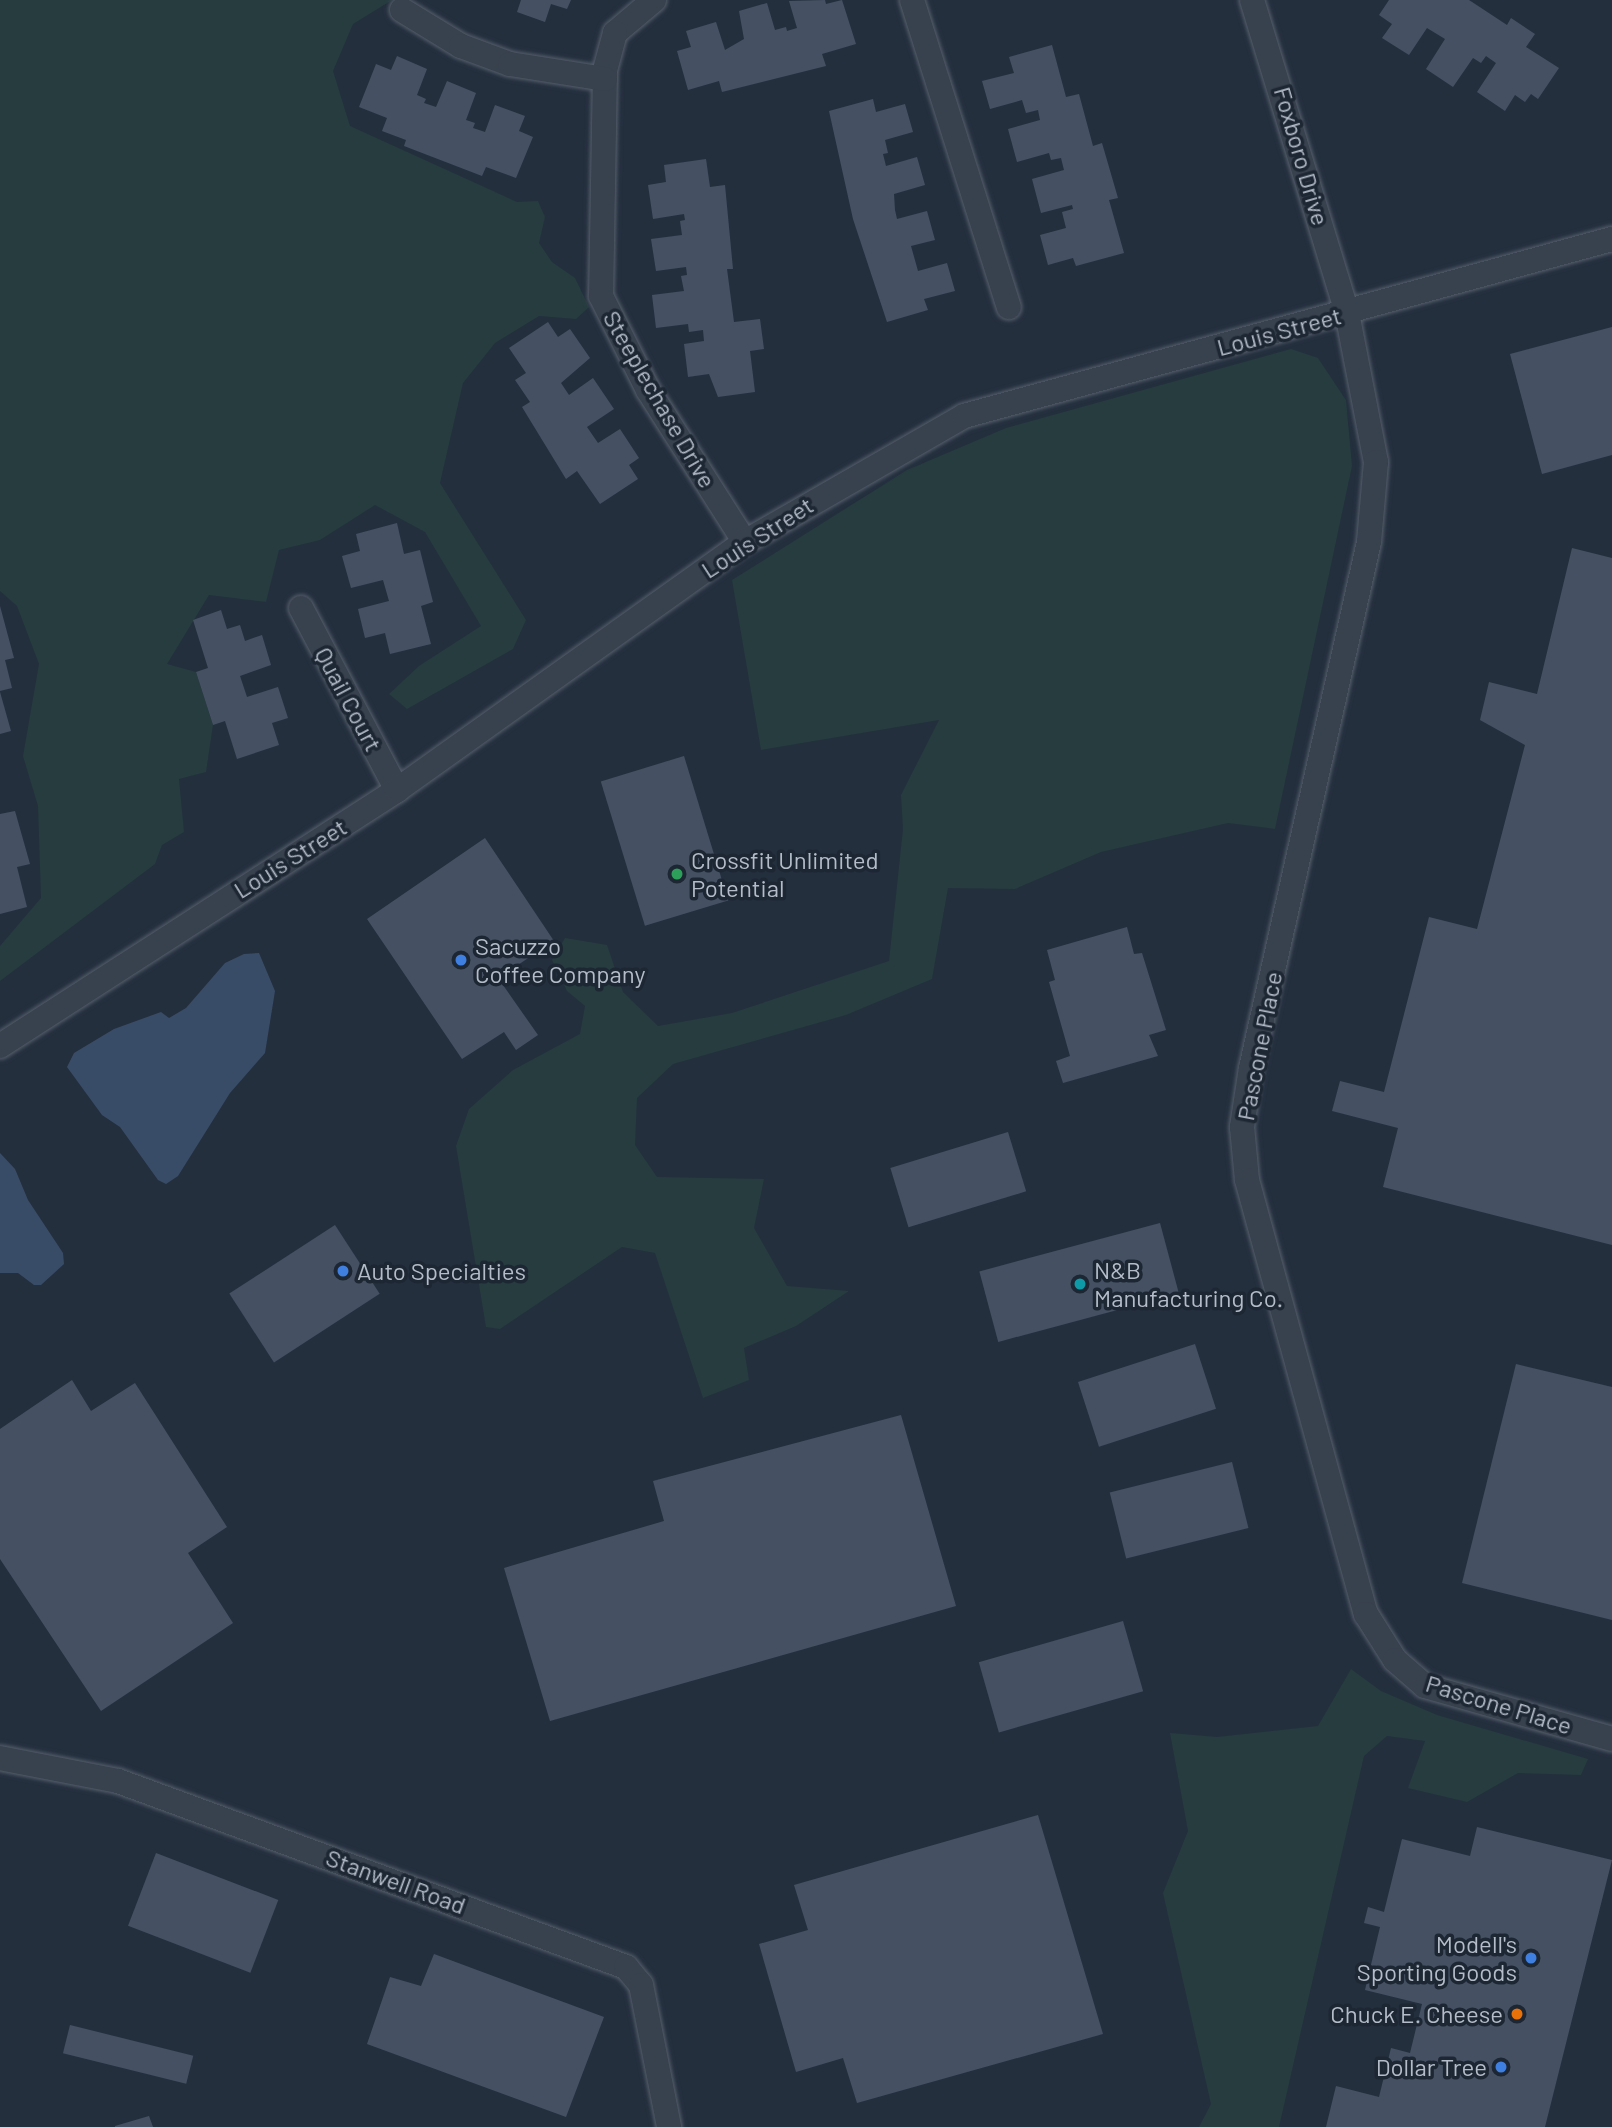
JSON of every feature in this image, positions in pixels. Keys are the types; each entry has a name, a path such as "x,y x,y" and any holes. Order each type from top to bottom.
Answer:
{"street":[{"name":"Steeplechase Drive","path":"654,0 615,33 605,79 601,296 648,390 744,542"},
{"path":"912,0 1009,307"},
{"name":"Foxboro Drive","path":"1252,0 1347,313"},
{"path":"402,10 461,46 510,64 605,79"},
{"name":"Louis Street","path":"0,1046 397,790 744,542 964,415 1612,239"},
{"name":"Pascone Place","path":"1347,313 1376,462 1369,541 1251,1068 1242,1127 1247,1180 1366,1614 1395,1660 1424,1686 1612,1739"},
{"name":"Quail Court","path":"301,608 397,790"},
{"name":"Stanwell Road","path":"0,1758 118,1781 626,1967 641,1985 670,2127"}],"green space":[{"path":"0,0 392,0 353,24 333,71 350,126 517,202 538,201 545,217 539,243 552,262 575,278 589,307 576,319 539,316 495,343 463,383 440,483 526,620 513,649 407,709 389,694 419,666 481,626 425,532 375,505 320,540 279,550 266,602 209,595 167,664 196,672 213,725 206,772 179,779 184,832 162,845 155,864 0,981 0,946 41,898 38,806 23,756 39,664 17,606 0,591"},
{"path":"1291,349 1318,358 1346,400 1352,466 1275,829 1228,823 1101,852 1015,889 948,888 932,979 846,1015 673,1064 637,1098 635,1145 657,1177 764,1179 754,1228 787,1286 849,1291 796,1326 744,1348 749,1380 703,1398 655,1253 622,1247 500,1329 486,1327 456,1146 469,1109 513,1070 580,1034 585,1006 567,991 552,960 565,938 607,945 623,992 658,1026 732,1013 889,961 903,829 901,795 939,720 761,750 732,580 907,470 1006,428"},
{"path":"1351,1669 1381,1691 1437,1715 1588,1759 1581,1775 1518,1773 1467,1802 1408,1788 1425,1741 1387,1736 1364,1756 1279,2127 1199,2127 1211,2104 1163,1893 1188,1831 1170,1733 1217,1737 1318,1726"}],"water":[{"path":"259,953 275,991 265,1053 230,1093 178,1176 166,1184 158,1180 120,1127 102,1115 67,1067 74,1053 114,1029 161,1012 169,1018 186,1008 225,963 244,954"},
{"path":"0,1153 15,1169 28,1200 63,1253 64,1264 41,1285 34,1285 18,1273 0,1273"}],"building":[{"path":"521,0 571,0 567,9 551,4 545,22 517,12"},
{"path":"825,0 826,4 842,0 856,44 822,54 826,66 722,92 719,81 688,90 677,51 691,47 686,31 716,22 725,50 744,39 739,11 767,3 775,30 786,27 787,31 797,28 789,1"},
{"path":"1389,0 1469,0 1507,25 1511,18 1535,34 1526,47 1559,68 1538,99 1531,94 1525,102 1515,95 1505,111 1477,92 1496,63 1486,56 1481,63 1473,58 1453,87 1426,69 1445,39 1427,28 1409,55 1382,38 1392,24 1379,15"},
{"path":"1052,45 1066,97 1079,94 1093,146 1102,143 1118,198 1109,200 1124,253 1076,266 1073,258 1048,265 1040,235 1066,228 1062,212 1073,209 1072,205 1041,213 1032,179 1064,170 1061,158 1051,160 1049,153 1017,162 1008,129 1040,120 1038,110 1026,113 1022,100 990,109 982,81 1014,73 1009,57"},
{"path":"397,56 427,69 417,95 426,99 424,103 436,107 447,81 476,93 466,120 475,123 473,128 485,132 495,105 525,116 519,131 533,137 516,178 486,167 482,176 404,146 406,140 382,131 387,118 359,107 376,64 391,70"},
{"path":"873,99 876,112 905,104 913,132 885,140 888,153 883,154 886,166 917,157 925,185 894,194 897,219 927,211 935,240 911,246 918,271 947,263 955,291 924,299 928,310 887,322 853,219 829,111"},
{"path":"706,159 710,187 725,185 733,269 727,269 734,322 760,319 764,349 750,351 755,392 718,397 709,374 688,377 684,344 704,341 703,330 689,332 688,324 656,328 652,295 684,291 681,276 687,275 686,267 656,271 651,239 682,235 680,221 685,220 684,214 653,219 648,185 666,182 664,165"},
{"path":"548,322 558,337 570,329 590,358 561,383 569,395 593,378 614,409 587,427 598,443 620,429 639,458 629,465 638,479 600,504 577,471 566,479 522,407 530,402 515,380 526,373 509,348"},
{"path":"1612,327 1612,455 1542,474 1510,354"},
{"path":"397,523 404,554 420,550 433,602 421,606 431,644 390,654 385,633 365,638 358,609 389,601 383,580 351,588 342,556 360,551 356,534"},
{"path":"1572,548 1612,558 1612,1245 1383,1187 1398,1128 1332,1111 1340,1081 1384,1092 1429,917 1477,929 1525,745 1480,720 1489,682 1537,694"},
{"path":"0,606 14,658 5,660 12,688 0,691"},
{"path":"221,610 227,629 240,625 245,641 262,635 271,665 240,676 247,697 278,687 288,718 272,723 279,745 237,759 225,721 213,725 196,672 208,668 193,620"},
{"path":"0,692 11,731 0,734"},
{"path":"684,756 728,900 645,926 601,781"},
{"path":"15,811 30,864 17,867 27,907 0,914 0,814"},
{"name":"Sacuzzo Coffee Company","path":"485,838 554,941 498,978 538,1035 516,1050 504,1032 462,1059 367,919"},
{"path":"1127,927 1134,954 1142,953 1166,1030 1149,1035 1158,1056 1063,1083 1056,1061 1070,1056 1049,982 1055,980 1047,950"},
{"path":"1008,1132 1026,1191 909,1227 890,1168"},
{"name":"N&B Manufacturing Co.","path":"1160,1223 1179,1294 998,1342 979,1271"},
{"path":"335,1225 380,1294 274,1362 229,1294"},
{"path":"1195,1344 1216,1409 1099,1447 1078,1382"},
{"path":"1516,1364 1612,1387 1612,1620 1462,1583"},
{"path":"72,1380 91,1411 135,1383 227,1527 188,1553 233,1623 101,1711 0,1559 0,1429"},
{"path":"901,1415 956,1606 550,1721 504,1568 664,1521 653,1481"},
{"path":"1232,1462 1248,1528 1126,1558 1110,1492"},
{"path":"1123,1621 1143,1691 999,1733 979,1662"},
{"path":"1038,1815 1103,2034 857,2103 843,2058 796,2072 759,1944 808,1930 794,1885"},
{"path":"1477,1827 1612,1860 1545,2127 1326,2127 1336,2086 1379,2097 1391,2048 1410,2053 1422,2004 1365,1990 1380,1927 1364,1923 1368,1907 1384,1912 1402,1839 1470,1856"},
{"path":"156,1853 278,1900 250,1973 128,1926"},
{"path":"434,1954 604,2017 566,2117 367,2044 390,1977 421,1986"},
{"path":"70,2025 193,2056 186,2084 63,2053"},
{"path":"149,2116 153,2127 115,2127 115,2126"}],"place":[{"name":"Crossfit Unlimited Potential","path":"677,874"},
{"name":"Sacuzzo Coffee Company","path":"461,960"},
{"name":"Auto Specialties","path":"343,1271"},
{"name":"N&B Manufacturing Co.","path":"1080,1284"},
{"name":"Modell's Sporting Goods","path":"1531,1958"},
{"name":"Chuck E. Cheese","path":"1517,2014"},
{"name":"Dollar Tree","path":"1501,2067"}]}
